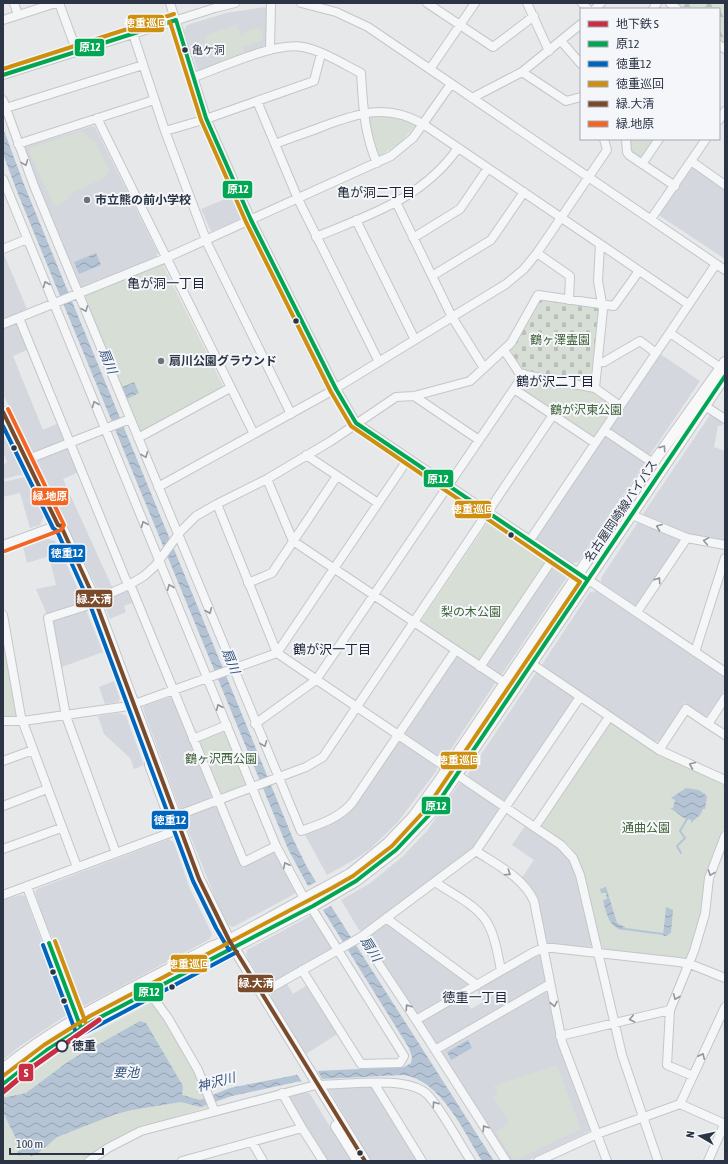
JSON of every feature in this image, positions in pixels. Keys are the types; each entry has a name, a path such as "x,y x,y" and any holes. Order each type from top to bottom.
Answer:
{"main road":[{"name":"名古屋岡崎線バイパス","path":"332,890 388,842 413,817 448,769 504,683 632,515 705,406 724,368"},
{"name":"名古屋岡崎線バイパス","path":"3,1069 18,1057 76,1018 228,945 332,890 356,881 414,832 431,813 532,664 653,463 724,368"},
{"path":"3,412 58,525 56,529 92,601 205,892 228,945 262,993 306,1071"},
{"path":"132,705 175,831 205,907 314,1084 358,1161"},
{"name":"名古屋岡崎線バイパス","path":"3,1084 41,1054 81,1028 149,992 228,945"},
{"path":"314,1084 365,1161"}],"street":[{"path":"14,3 18,15"},
{"path":"3,20 56,3"},
{"path":"59,3 77,52"},
{"path":"170,3 206,118 251,220 336,389 356,423 725,672"},
{"path":"3,75 176,20 235,3"},
{"path":"270,3 270,50"},
{"path":"301,3 321,5 368,27 725,270"},
{"path":"427,3 493,47 534,16"},
{"path":"430,69 475,3"},
{"path":"528,3 549,51"},
{"path":"472,98 522,72 580,25"},
{"path":"133,34 154,100 206,240 291,414"},
{"path":"561,41 580,63"},
{"path":"194,77 270,50 297,47 321,54 362,73 363,113 369,144 377,163"},
{"path":"165,131 314,81 321,54"},
{"path":"6,108 143,65"},
{"path":"522,72 566,101 580,97"},
{"path":"3,324 166,258 391,156 407,144 451,84"},
{"path":"3,100 75,295 127,421 138,438 179,536 229,670 255,724 274,779 301,831 335,818 344,812 358,796 455,651"},
{"path":"18,144 154,100"},
{"path":"257,101 298,199 379,362"},
{"path":"275,144 363,113 378,111 397,113 423,124 688,304"},
{"path":"97,118 254,434"},
{"path":"158,487 336,389 506,284 524,269 537,253 607,150 604,140"},
{"path":"626,140 627,152 675,186"},
{"path":"642,164 658,140"},
{"path":"651,219 705,140"},
{"path":"316,237 396,202 429,182 441,171 458,148"},
{"path":"691,161 725,183"},
{"path":"413,238 460,209 488,168"},
{"path":"3,179 27,239 57,302 109,427 159,561 211,677 227,725 256,786 276,846 309,903 341,949 404,1056 400,1063 361,1064 302,970"},
{"path":"432,276 491,240 524,192"},
{"path":"396,202 452,317 484,368"},
{"path":"356,220 415,340"},
{"path":"3,249 27,239"},
{"path":"595,388 602,304 598,281 600,244"},
{"path":"537,253 570,276 569,300"},
{"path":"530,540 716,264"},
{"path":"116,853 66,716 48,618 86,606 92,601 129,585 144,576 159,561 179,536 180,532 196,516 267,479 331,441 396,397 414,396 470,381 511,343 538,295 614,306 639,271"},
{"path":"19,318 244,862 276,846"},
{"path":"670,333 724,368"},
{"path":"598,363 604,362 640,341 656,353"},
{"path":"504,350 520,374 595,388 620,406"},
{"path":"255,724 316,680 524,374"},
{"path":"138,438 230,388"},
{"path":"514,389 595,443"},
{"path":"414,396 479,440"},
{"path":"705,406 725,418"},
{"path":"176,816 306,767 323,758 553,415"},
{"path":"26,460 127,421"},
{"path":"604,430 653,463"},
{"path":"306,455 378,503"},
{"path":"3,721 23,721 66,716 132,705 277,653 408,459"},
{"path":"248,583 272,573 336,476"},
{"path":"267,479 293,541 504,683"},
{"path":"217,504 277,653 568,850 577,866 599,953 622,1055 658,1161"},
{"path":"632,515 687,538 725,545"},
{"path":"3,545 58,525"},
{"path":"637,612 687,538"},
{"path":"480,667 554,557"},
{"path":"695,652 725,558"},
{"path":"3,615 23,721 61,828 77,868"},
{"path":"532,664 658,750 725,780"},
{"path":"262,993 357,939 476,851 580,697"},
{"path":"708,724 725,698"},
{"path":"658,750 686,710 725,735"},
{"path":"535,827 609,717"},
{"path":"193,739 227,725"},
{"path":"3,761 33,750"},
{"path":"3,806 47,789"},
{"path":"3,849 61,828"},
{"path":"3,895 28,887 175,831"},
{"path":"693,1076 667,1065 670,1010 690,964 705,914 709,878 722,856 725,836"},
{"path":"476,851 518,880 530,894 536,910 560,1036 607,1161"},
{"path":"434,882 476,910 483,917 492,932 501,970"},
{"path":"28,887 81,1028"},
{"path":"386,918 477,985"},
{"path":"357,939 416,1020 506,1161"},
{"path":"416,1020 501,970 543,948 690,964 725,978"},
{"path":"435,1050 550,984"},
{"path":"149,992 168,1018 198,1070 213,1107"},
{"path":"680,1104 725,1007"},
{"path":"560,1036 670,1010"},
{"path":"374,1083 422,1161"},
{"path":"89,1161 108,1148 141,1131 213,1107 282,1093 314,1084 405,1083 425,1093 433,1101 471,1161"},
{"path":"282,1093 323,1161"},
{"path":"538,1161 596,1134 680,1104 725,1124 708,1161"},
{"path":"182,1161 302,1128"},
{"path":"252,1142 263,1161"}],"shaded area":[{"path":"265,7 267,10 266,49 200,72 198,71 184,30 187,25 226,13"},
{"name":"市立熊の前小学校","path":"92,126 95,127 158,253 156,257 81,287 79,286 24,151 25,147"},
{"path":"691,166 694,166 725,187 725,259 660,216 659,213"},
{"path":"235,195 243,215 242,218 211,232 201,209"},
{"path":"3,252 27,309 3,319"},
{"path":"14,323 19,324 29,349 13,356 43,430 59,423 65,438 64,443 32,454 3,394 3,327"},
{"path":"659,353 700,381 649,456 610,430 609,427"},
{"path":"712,412 723,420 722,426 718,426 714,447 725,451 725,541 687,535 641,517"},
{"path":"3,433 24,474 3,479 3,465 7,462 3,451"},
{"path":"603,435 608,435 646,461 578,562 573,563 537,539 536,535"},
{"path":"66,447 70,449 79,472 63,479 113,589 103,594 99,592 36,462 37,459"},
{"path":"25,477 44,516 40,525 30,528 20,493 3,497 3,482"},
{"path":"638,522 680,538 681,541 639,604 635,605 601,582 601,578"},
{"path":"45,538 55,541 84,601 82,605 47,615 36,589 56,585 49,556 27,563 23,546"},
{"path":"552,564 566,572 567,577 500,677 485,667"},
{"path":"126,589 129,590 134,602 124,606 126,612 110,619 102,600"},
{"path":"596,591 725,678 725,689 708,715 705,716 684,703 660,741 653,741 543,666 543,663 590,592"},
{"path":"86,610 103,652 59,668 51,619"},
{"path":"455,656 458,656 496,682 445,758 442,759 405,734 404,731"},
{"path":"536,673 539,673 574,696 574,699 507,800 503,800 469,777 468,774"},
{"path":"114,681 120,699 118,702 105,704 99,687"},
{"path":"171,697 173,698 214,796 213,799 183,810 180,809 143,709 144,706"},
{"path":"120,713 126,716 144,765 134,769 130,758 104,734 98,716"},
{"path":"397,742 402,742 436,766 437,770 397,823 370,849 327,875 304,833 336,820"},
{"path":"462,783 498,807 499,811 473,849 365,930 359,930 341,900 369,884 402,857 427,831 459,784"},
{"path":"215,806 218,808 242,866 273,850 275,851 282,866 298,892 233,927 228,925 218,905 184,820 185,818"},
{"path":"525,826 560,849 572,863 592,945 588,949 545,944 539,912 521,879 534,860 512,845"},
{"path":"169,839 174,843 190,889 212,934 210,939 84,1006 78,1004 55,942 45,923 35,893 37,889"},
{"path":"21,895 25,896 67,1011 65,1016 20,1046 3,1060 3,900"},
{"path":"312,915 333,947 332,951 265,987 246,955 247,950"},
{"path":"386,923 469,981 469,987 420,1016 416,1015 367,940 367,937"},
{"path":"539,953 542,954 547,981 546,984 438,1045 434,1045 421,1024 422,1020 463,995 471,1009 483,1002 476,988"},
{"path":"287,984 293,994 309,984 339,1033 306,1054 271,997 271,993"},
{"path":"544,991 549,993 591,1128 590,1131 527,1161 509,1161 441,1052 441,1049"},
{"path":"372,1087 419,1161 372,1161 328,1088"},
{"path":"305,1092 310,1094 351,1161 326,1161 288,1100 289,1096"}],"green space":[{"path":"674,3 725,3 725,46 720,43 720,8 679,8"},
{"path":"237,24 241,35 244,34 243,32 258,27 259,31 263,29 262,41 243,47 245,54 222,62 217,53 208,52 204,39 208,34"},
{"path":"391,115 415,123 415,126 401,142 380,156 377,155 366,119 369,116"},
{"path":"82,131 91,139 93,138 109,169 105,178 71,193 66,201 54,206 29,151 30,148"},
{"path":"628,140 654,140 642,158 639,159 630,153"},
{"path":"160,263 163,265 223,386 223,389 139,433 83,299 85,295"},
{"name":"鶴ヶ澤霊園","path":"541,299 601,309 593,384 591,386 521,372 508,353"},
{"name":"鶴が沢東公園","path":"524,378 592,390 614,405 615,408 595,438 593,438 519,389 519,386"},
{"name":"梨の木公園","path":"491,521 548,559 548,562 481,662 422,624 421,621 488,522"},
{"path":"3,633 18,714 17,716 3,716"},
{"name":"通曲公園","path":"609,723 613,723 725,784 725,825 718,844 702,915 687,960 603,950 579,859 570,846 541,826 541,823"},
{"name":"鶴ヶ沢西公園","path":"223,729 226,730 247,783 246,786 222,796 219,794 197,742 198,739"},
{"path":"150,1003 178,1038 192,1065 209,1107 139,1128 84,1161 3,1161 3,1095 62,1051"},
{"path":"557,1065 581,1129 514,1161 496,1132 509,1122 493,1097 498,1094 494,1088 495,1085"}],"water":[{"name":"要池","path":"3,128 25,187 294,841 308,869 331,906 494,1161 482,1161 459,1122 440,1096 428,1086 416,1079 403,1075 321,1079 296,1082 232,1096 200,1107 181,1102 132,1110 116,1114 57,1137 36,1155 31,1156 26,1153 19,1156 17,1152 21,1149 3,1112 5,1105 3,1104 3,1098 26,1093 69,1061 140,1021 146,1023 183,1086 182,1095 200,1100 230,1088 316,1071 404,1067 411,1063 412,1057 409,1048 308,886 288,849 18,194 3,154"},
{"path":"96,253 101,265 79,274 74,262"},
{"path":"134,382 139,393 125,400 120,388"},
{"path":"686,788 699,790 707,796 705,809 703,809 700,815 691,823 691,820 684,818 670,808 673,808 675,800 671,798"},
{"path":"606,887 617,923 625,927 624,930 615,927 607,915 603,900 607,899 606,893 601,893 600,889"},
{"path":"666,907 673,910 671,932 667,936 663,936"},
{"path":"468,1040 472,1048 451,1060 447,1052"}],"pier":[{"path":"318,881 333,905 321,911 306,887"},
{"path":"317,1070 323,1080 303,1083 295,1072"}],"waterway":[{"path":"681,853 677,846 685,838 680,831 687,819"},
{"path":"625,929 663,934"}],"metro line":[{"name":"S","path":"3,1092 34,1066 99,1020"}],"transit line":[{"name":"徳重巡回","path":"3,69 174,14"},
{"name":"原12","path":"176,20 206,118 251,220 336,389 356,423 588,580"},
{"name":"原12","path":"3,75 176,20"},
{"name":"徳重巡回","path":"3,1076 44,1045 90,1016 332,888 353,876 392,846 426,809 580,582 351,426 331,392 246,222 201,120 170,22"},
{"name":"原12","path":"3,1084 47,1050 93,1021 313,906 356,881 396,850 431,813 725,376"},
{"name":"緑.地原","path":"5,551 61,530 64,525 8,409"},
{"name":"緑.大清","path":"3,412 58,525 61,526 95,600 199,879 229,940 365,1161"},
{"name":"徳重12","path":"3,426 53,528 57,531 89,602 193,881 216,928 229,950"},
{"name":"徳重巡回","path":"55,941 87,1026"},
{"name":"原12","path":"49,943 81,1028"},
{"name":"徳重12","path":"43,945 75,1030"},
{"name":"徳重12","path":"84,1033 237,952"}],"place":[{"name":"亀ケ洞","path":"185,50"},
{"name":"市立熊の前小学校","path":"87,200"},
{"name":"扇川公園グラウンド","path":"161,361"},
{"name":"徳重","path":"62,1046"}],"district":[{"name":"亀が洞二丁目","path":"376,192"},
{"name":"亀が洞一丁目","path":"166,283"},
{"name":"鶴が沢二丁目","path":"555,381"},
{"name":"鶴が沢一丁目","path":"332,649"},
{"name":"徳重一丁目","path":"475,997"}],"water label":[{"name":"扇川","path":"108,361"},
{"name":"扇川","path":"231,661"},
{"name":"扇川","path":"371,949"},
{"name":"神沢川","path":"216,1082"}]}
